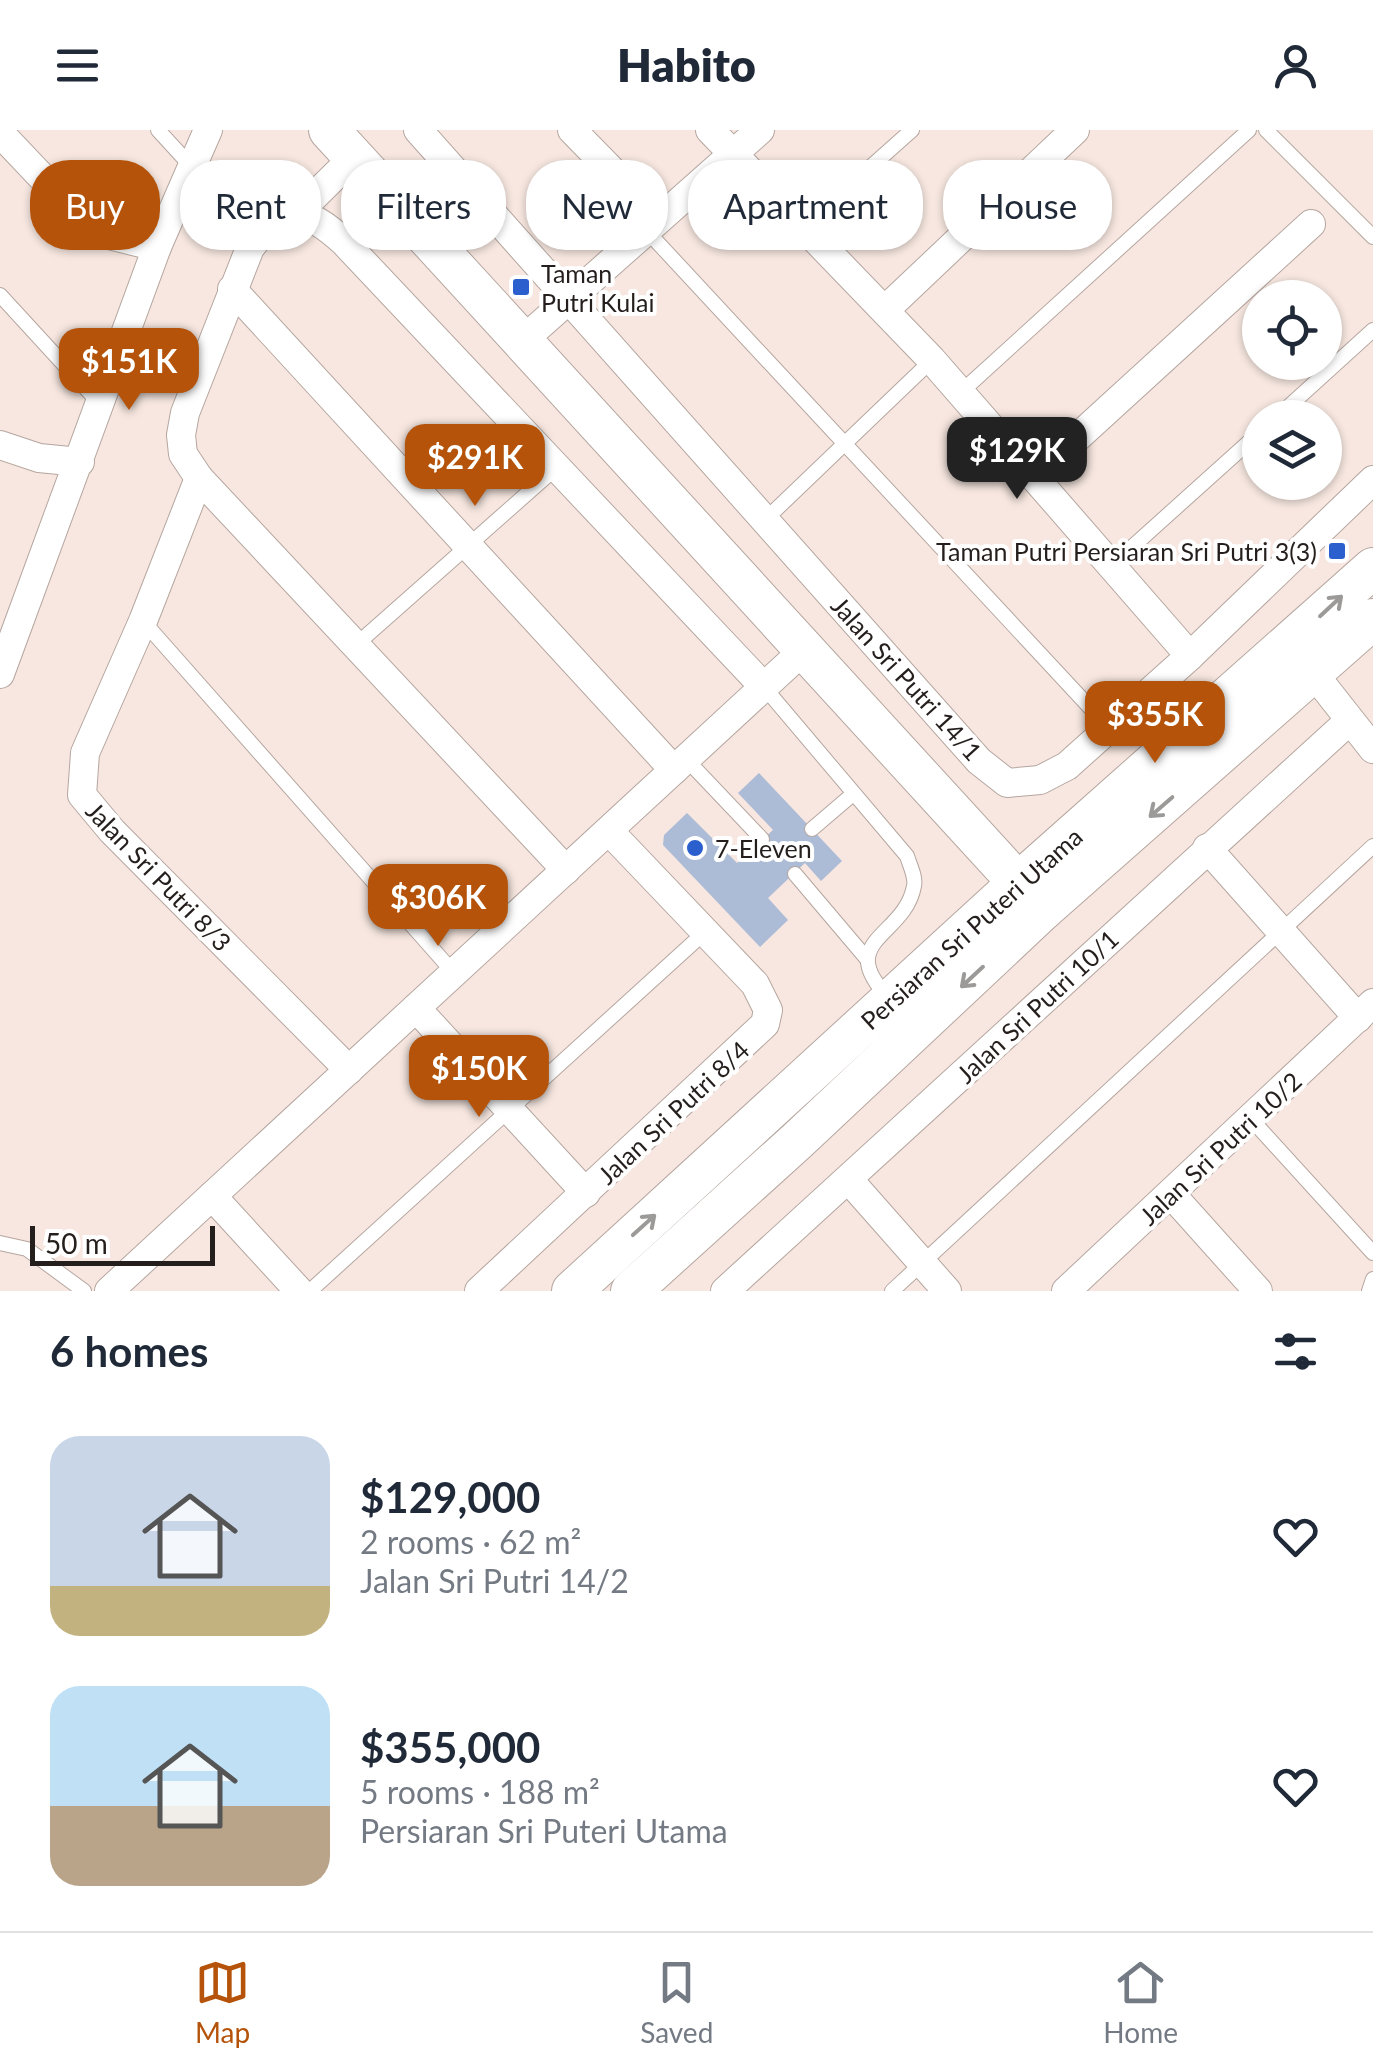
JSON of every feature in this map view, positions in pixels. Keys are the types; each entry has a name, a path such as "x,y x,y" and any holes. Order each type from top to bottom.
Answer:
{"street":[{"path":"193,160 208,130"},
{"name":"Jalan Sri Putri 14/1","path":"418,130 979,761 1008,783 1040,780 1067,766 1190,656 1373,480"},
{"path":"572,130 598,160"},
{"path":"710,130 737,160"},
{"path":"668,211 760,130"},
{"path":"885,310 1075,130"},
{"path":"0,133 30,165"},
{"path":"321,176 342,144 1030,896"},
{"path":"160,242 180,191"},
{"path":"321,223 344,242 764,687"},
{"path":"1034,478 1311,224"},
{"path":"0,674 157,250"},
{"path":"249,250 190,396 180,435 183,454 199,478 566,870"},
{"path":"522,341 623,250"},
{"path":"824,250 932,360 1190,656"},
{"path":"232,288 468,544 681,764"},
{"path":"0,445 39,458 80,462"},
{"name":"Jalan Sri Putri 8/3","path":"199,478 144,621 85,753 82,795 112,832 349,1070"},
{"name":"Persiaran Sri Puteri Utama","path":"572,1291 890,1000 1030,896 1302,660 1373,568"},
{"name":"Persiaran Sri Puteri Utama","path":"1302,660 1373,620"},
{"path":"109,1291 805,650"},
{"path":"1302,660 1373,750"},
{"name":"Jalan Sri Putri 10/1","path":"725,1291 1349,721"},
{"name":"Jalan Sri Putri 8/4","path":"480,1291 765,1024 768,1010 763,996 609,830"},
{"path":"1207,848 1280,930 1366,1016"},
{"name":"Persiaran Sri Puteri Utama","path":"631,1291 797,1142 1030,896"},
{"path":"416,1008 586,1193"},
{"name":"Jalan Sri Putri 10/2","path":"1075,1288 1251,1119 1366,1016"},
{"path":"849,1180 947,1291"},
{"path":"1171,1194 1258,1291"},
{"path":"212,1196 298,1291"}],"lane":[{"path":"158,130 185,160"},
{"path":"878,160 912,130"},
{"path":"960,393 1249,130"},
{"path":"1266,130 1373,237"},
{"path":"668,242 844,442 1110,728"},
{"path":"0,294 101,405"},
{"path":"1296,400 1373,330"},
{"path":"766,519 932,360"},
{"path":"1111,566 1242,448"},
{"path":"357,644 557,467"},
{"path":"144,621 454,973"},
{"path":"764,687 907,856 915,882 906,910 872,943 866,959"},
{"path":"681,764 762,839"},
{"path":"812,829 853,794"},
{"path":"892,1291 1373,846"},
{"path":"795,874 866,959 871,980 890,1000"},
{"path":"310,1291 706,932"},
{"path":"1251,1119 1373,1254"},
{"path":"0,1243 27,1249 84,1291"},
{"path":"1369,1291 1373,1279"}],"building":[{"path":"759,773 842,861 821,881 805,863 768,898 788,920 760,947 663,845 664,835 687,813 737,863 773,830 738,793"}],"place":[{"name":"Taman Putri Kulai","path":"521,287"},
{"name":"Taman Putri Persiaran Sri Putri 3(3)","path":"1337,551"},
{"name":"7-Eleven","path":"695,848"}]}
